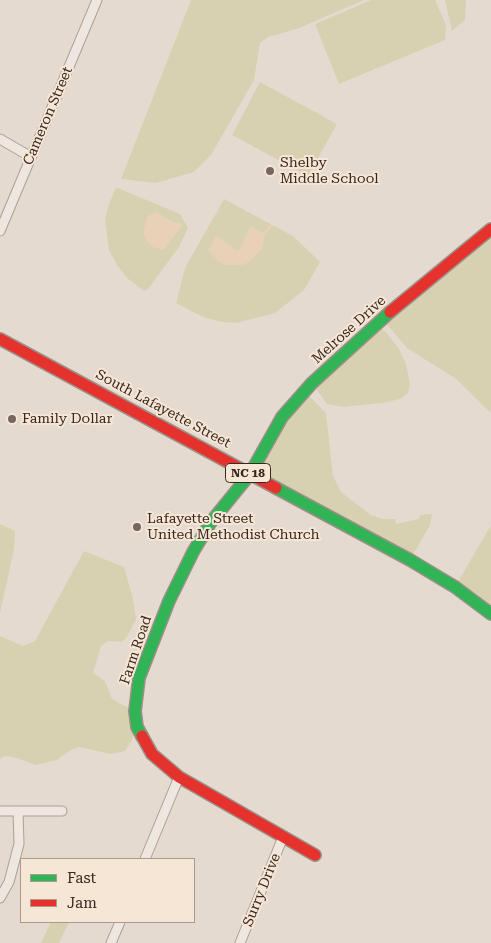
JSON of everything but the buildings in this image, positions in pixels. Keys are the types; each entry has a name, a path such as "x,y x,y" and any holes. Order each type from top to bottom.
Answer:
{"street":[{"name":"Cameron Street","path":"0,231 97,0"},
{"path":"0,139 31,157"},
{"name":"Melrose Drive","path":"250,474 282,417 304,391 437,271 491,229"},
{"name":"South Lafayette Street","path":"0,339 410,560 455,587 491,614"},
{"name":"Farm Road","path":"250,474 211,522 193,552 169,601 139,678 135,704 137,727 152,754 178,777 315,855"},
{"path":"145,858 178,777"},
{"path":"0,810 62,811"},
{"path":"0,898 9,882 19,844 18,811"},
{"name":"Surry Drive","path":"240,943 284,837"},
{"path":"111,943 120,923"}],"shaded area":[{"path":"191,0 364,0 297,29 268,37 260,43 254,80 211,155 194,172 156,183 121,179"},
{"path":"371,0 435,0 446,25 445,40 339,84 315,24"},
{"path":"445,0 466,0 465,20 452,31"},
{"path":"260,82 337,124 308,176 232,135"},
{"path":"118,188 180,214 188,228 179,247 148,289 144,291 127,278 109,250 105,220 115,189"},
{"path":"224,199 293,236 320,262 304,290 275,313 236,323 222,322 203,317 176,303 185,268"},
{"path":"491,228 491,413 456,379 407,348 383,320"},
{"path":"377,325 386,332 399,349 406,364 410,384 408,393 402,398 389,402 343,407 327,404 312,383"},
{"path":"304,391 326,413 333,476 341,492 371,515 382,519 395,519 396,524 419,519 420,515 432,514 430,525 410,560 250,474"},
{"path":"0,524 15,531 14,549 0,613"},
{"path":"491,525 491,614 455,587"},
{"path":"84,551 124,567 133,599 136,619 127,637 122,642 108,641 101,646 93,673 105,681 112,699 135,711 137,727 131,742 125,751 111,754 79,747 69,751 57,760 35,765 17,758 5,756 0,759 0,636 23,646 35,641"},
{"path":"51,923 69,923 59,943 41,943"}],"sand":[{"path":"155,212 175,223 180,222 182,225 164,250 153,247 148,243 143,233 147,217"},
{"path":"271,224 273,226 265,234 262,249 243,265 227,265 219,262 208,250 216,236 236,250 240,249 250,226 263,233"}],"traffic: fast":[{"path":"142,736 137,727 135,711 139,678 169,601 193,552 211,522 250,474 282,417 312,383 390,312"},
{"path":"276,488 410,560 455,587 491,614"}],"traffic: jam":[{"path":"390,312 491,229"},
{"path":"0,339 276,488"},
{"path":"142,736 152,754 179,777 315,855"}],"place":[{"name":"Shelby Middle School","path":"270,171"},
{"name":"Family Dollar","path":"12,419"},
{"name":"Lafayette Street United Methodist Church","path":"137,527"}]}
